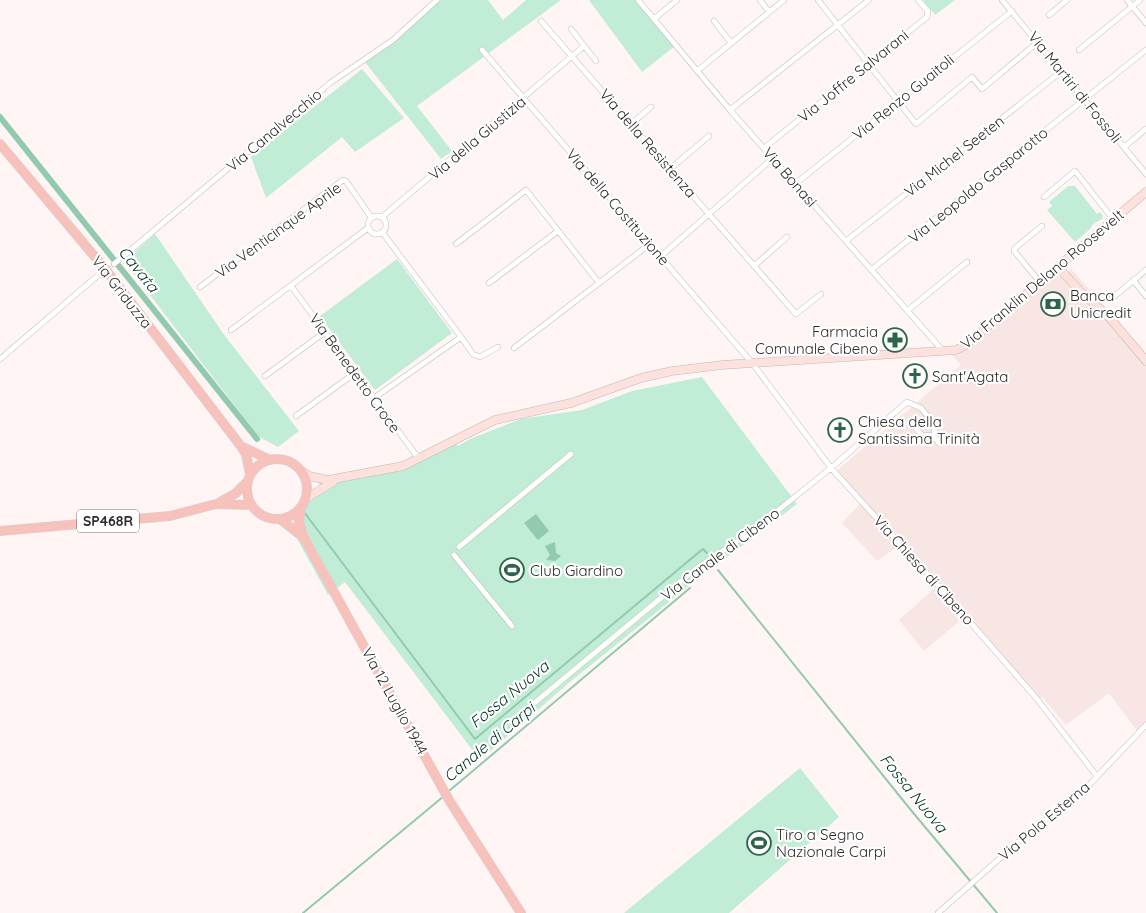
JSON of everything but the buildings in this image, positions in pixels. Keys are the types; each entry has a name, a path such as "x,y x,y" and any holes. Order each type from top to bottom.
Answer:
{"main road":[{"name":"Via Griduzza","path":"0,144 106,270 240,445 246,454 249,478"},
{"name":"Via Franklin Delano Roosevelt","path":"340,479 388,469 418,459 473,429 502,418 571,403 642,378 672,371 753,364 944,353 966,345 1146,192"},
{"path":"1058,267 1080,291 1109,317 1146,361"},
{"name":"Via Griduzza","path":"240,445 270,460"},
{"path":"270,460 286,460 318,479 340,479"},
{"name":"SP468R","path":"0,531 170,516 216,504 236,494 256,468 270,460"},
{"path":"300,469 306,483 299,522 304,538"},
{"path":"249,478 248,498 251,505"},
{"path":"280,519 292,515 318,489 340,479"},
{"name":"SP468R","path":"216,504 251,505 263,516 280,519"},
{"path":"280,519 289,524 304,538"},
{"name":"Via 12 Luglio 1944","path":"304,538 449,800 521,913"}],"street":[{"name":"Via Canalvecchio","path":"114,264 330,83 393,40 437,0"},
{"name":"Via Bonasi","path":"638,0 730,110 944,353"},
{"path":"654,19 678,0"},
{"path":"760,0 770,12"},
{"path":"697,71 784,0"},
{"path":"818,0 916,124 972,78 982,89 1038,42"},
{"path":"730,110 869,0"},
{"name":"Via Joffre Salvarani","path":"764,148 927,17 928,12 918,0"},
{"name":"Via Martiri di Fossoli","path":"1002,0 1146,174"},
{"path":"1049,15 1067,0"},
{"path":"1127,0 1146,23"},
{"path":"1079,50 1140,0"},
{"name":"Via Renzo Guaitoli","path":"795,184 1012,11"},
{"name":"Via della Resistenza","path":"542,21 796,314 821,294"},
{"path":"714,21 731,43"},
{"path":"570,30 596,61"},
{"name":"Via della Giustizia","path":"382,217 524,100 584,46"},
{"name":"Via della Costituzione","path":"482,50 753,364"},
{"name":"Via Leopoldo Gasparotto","path":"871,270 1146,50"},
{"name":"Via Michel Seeten","path":"846,241 1062,71"},
{"path":"631,124 651,107"},
{"path":"1124,147 1146,128"},
{"path":"670,169 710,136"},
{"path":"661,256 773,158"},
{"path":"1044,197 1075,171 1114,220"},
{"name":"Via Venticinque Aprile","path":"200,288 343,180 346,181 371,217"},
{"path":"456,244 526,190 599,283"},
{"path":"371,217 382,217 386,223 382,232 374,234 368,228 368,220 371,217"},
{"path":"1040,282 1014,251 1015,248 1042,226"},
{"path":"232,330 368,228"},
{"path":"489,283 558,231"},
{"path":"382,232 473,354 480,357 498,347"},
{"path":"754,266 787,237"},
{"path":"514,348 650,244"},
{"path":"908,310 967,262"},
{"path":"1110,300 1146,270"},
{"path":"0,359 102,272"},
{"path":"1134,280 1146,296"},
{"name":"Via Benedetto Croce","path":"291,286 418,459"},
{"path":"265,376 325,332"},
{"path":"374,398 461,337"},
{"name":"Via Chiesa di Cibeno","path":"753,364 831,468 943,590 1032,693 1096,775"},
{"path":"296,416 355,373"},
{"name":"Via Canale di Cibeno","path":"532,705 697,568 751,532 831,468 907,402 921,408 935,425 934,436"},
{"path":"910,422 922,435 934,436 939,443"},
{"path":"459,547 571,454"},
{"path":"454,554 512,626"},
{"name":"Via Pola Esterna","path":"938,913 1024,836 1089,785 1096,775 1146,725"}],"shaded area":[{"path":"439,0 488,0 503,20 526,0 561,0 417,106 452,151 441,159 365,62"},
{"path":"589,0 636,0 675,46 642,72"},
{"path":"923,0 955,0 935,15"},
{"path":"362,69 404,118 355,152 342,137 266,198 251,157"},
{"path":"1068,186 1075,186 1097,214 1100,212 1103,216 1102,219 1093,224 1075,242 1047,210 1052,206 1049,202"},
{"path":"155,234 225,336 299,431 278,447 258,436 124,261"},
{"path":"397,259 452,333 375,390 320,316"},
{"path":"1058,267 1065,275 1071,269 1146,353 1146,724 1138,732 1109,693 1066,725 1042,697 1039,699 964,617 924,651 899,620 936,587 898,546 877,561 842,523 861,503 833,474 961,365 951,354 972,346 1018,307"},
{"name":"Club Giardino","path":"702,377 797,504 685,589 570,682 480,760 345,582 328,595 295,535 309,500 318,492 320,478 408,462 452,438 458,446 470,439 521,419 582,410 632,391"},
{"path":"536,514 549,531 538,540 524,523"},
{"path":"555,542 556,553 561,556 555,561 546,560 550,555 545,546"},
{"name":"Tiro a Segno Nazionale Carpi","path":"800,768 839,817 729,913 624,913"}],"waterway":[{"name":"Cavata","path":"0,117 257,439"},
{"name":"Fossa Nuova","path":"304,512 475,739 698,553 703,549 707,553"},
{"name":"Fossa Nuova","path":"718,570 910,809 997,913"},
{"name":"Canale di Carpi","path":"449,791 690,588"},
{"name":"Canale di Carpi","path":"303,913 444,796"}],"place":[{"name":"Banca Unicredit","path":"1053,304"},
{"name":"Farmacia Comunale Cibeno","path":"895,340"},
{"name":"Sant'Agata","path":"915,376"},
{"name":"Chiesa della Santissima Trinità","path":"840,430"},
{"name":"Club Giardino","path":"512,570"},
{"name":"Tiro a Segno Nazionale Carpi","path":"759,843"}]}
